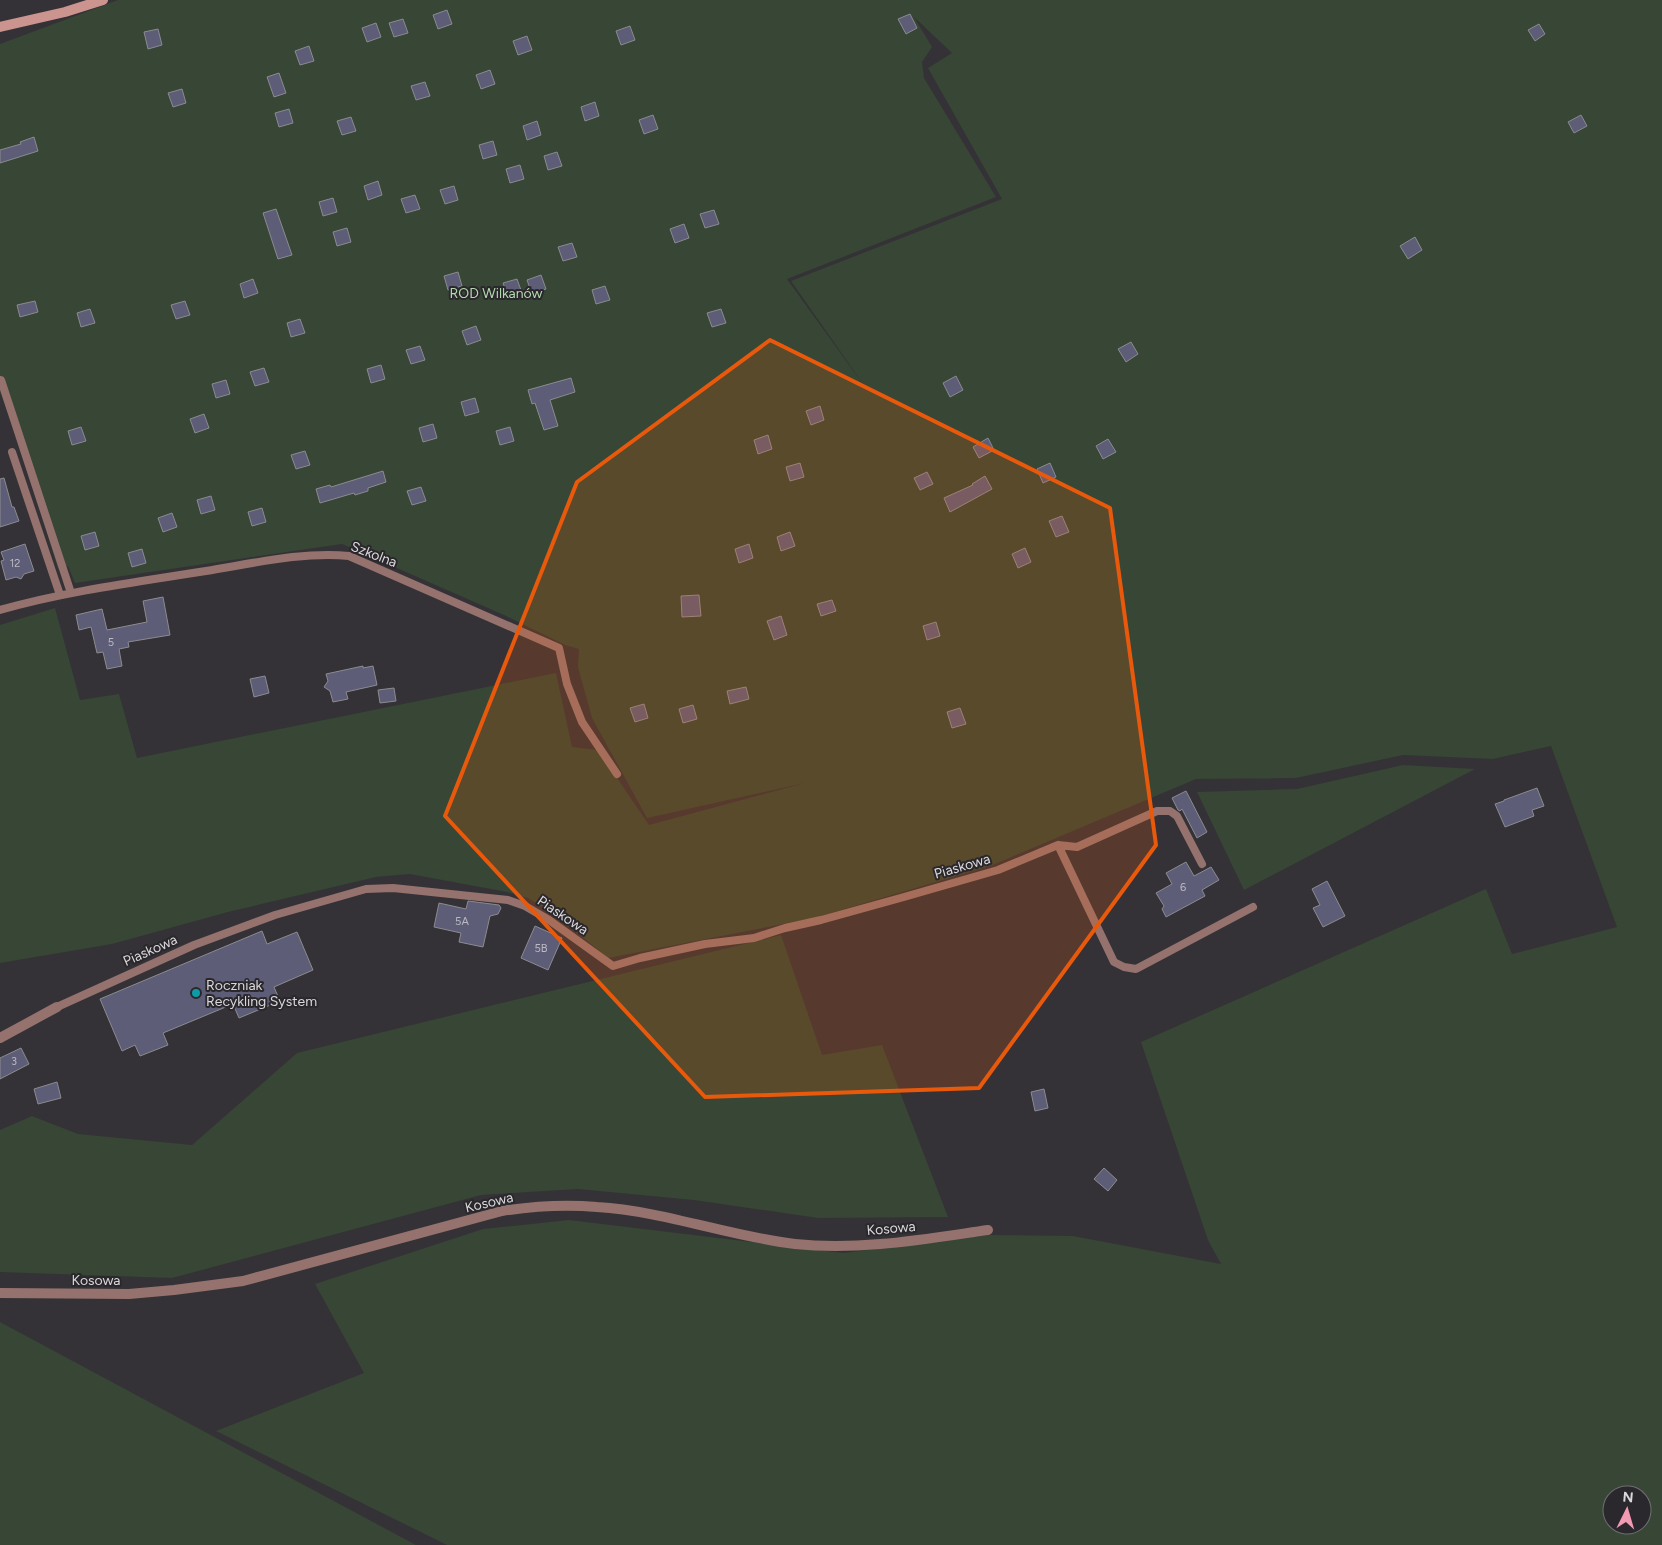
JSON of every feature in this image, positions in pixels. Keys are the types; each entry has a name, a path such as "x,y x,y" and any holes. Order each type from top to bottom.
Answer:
{"main road":[{"path":"0,27 65,12 103,0"}],"street":[{"name":"Piaskowa","path":"0,1038 57,1007"},
{"name":"Kosowa","path":"0,1293 129,1294 244,1281 502,1211 535,1206 590,1206 626,1210 755,1238 832,1247 915,1240 988,1230"}],"lane":[{"path":"0,380 42,500 71,593"},
{"path":"12,452 60,595"},
{"name":"Szkolna","path":"0,610 71,593 306,556 334,554 350,556 558,648 568,684 582,722 617,774"},
{"name":"Piaskowa","path":"57,1007 194,946 275,916 366,889 393,888 508,900 525,906 549,920 613,966 640,958 705,944 754,938 998,870 1058,845 1077,847 1158,811 1170,811 1177,816 1202,864"},
{"path":"1058,845 1114,962 1124,967 1136,969 1253,907"}],"highlighted area":[{"path":"770,340 1110,508 1156,845 979,1088 705,1097 445,816 577,482"}],"green space":[{"name":"ROD Wilkanów","path":"118,0 1662,0 1662,1545 447,1545 216,1431 364,1373 315,1284 483,1229 569,1220 844,1253 989,1235 1073,1236 1221,1264 1208,1240 1141,1042 1486,889 1512,954 1617,927 1551,746 1493,759 1403,755 1296,778 1196,779 990,866 814,918 608,958 554,914 528,898 507,892 410,874 376,877 228,912 112,944 0,963 0,625 55,608 80,700 119,694 137,758 556,673 572,747 598,750 649,825 805,783 647,818 592,718 578,667 579,649 565,645 504,615 342,544 75,583 68,566 58,569 26,463 0,392 0,44","holes":["914,17 952,53 928,68 1002,199 791,281 868,391 787,279 996,197 924,78 922,62 932,47"]},
{"path":"1403,765 1475,769 1244,890 1197,792 1297,789"},
{"path":"781,935 822,1055 882,1045 948,1217 818,1218 694,1200 578,1189 481,1195 172,1278 0,1272 0,1130 32,1116 78,1134 192,1145 297,1053"},
{"path":"0,1322 416,1545 0,1545"}],"building":[{"path":"447,10 452,24 438,29 433,15"},
{"path":"910,14 917,28 906,34 898,19"},
{"path":"403,19 408,33 394,37 389,23"},
{"path":"376,23 381,37 367,42 362,28"},
{"path":"1539,24 1545,34 1535,41 1528,30"},
{"path":"630,26 635,40 621,45 616,31"},
{"path":"158,29 162,45 148,49 144,32"},
{"path":"527,36 532,50 518,55 513,41"},
{"path":"309,46 314,61 300,65 295,51"},
{"path":"490,70 495,84 481,89 476,75"},
{"path":"279,73 286,93 274,97 267,77"},
{"path":"425,82 430,96 416,100 411,86"},
{"path":"182,89 186,103 173,107 168,93"},
{"path":"595,102 599,116 585,121 581,107"},
{"path":"289,109 293,123 279,127 275,113"},
{"path":"653,115 658,129 644,134 639,120"},
{"path":"1581,115 1587,126 1574,133 1568,122"},
{"path":"351,117 356,131 342,135 337,121"},
{"path":"537,121 541,135 527,140 523,126"},
{"path":"34,137 38,151 0,163 0,150 21,144 20,142"},
{"path":"493,141 497,155 483,159 479,145"},
{"path":"557,152 562,166 548,170 544,156"},
{"path":"520,165 524,179 510,183 506,169"},
{"path":"378,181 382,195 368,200 364,186"},
{"path":"454,186 458,200 445,204 440,190"},
{"path":"415,195 420,209 406,213 401,199"},
{"path":"333,198 337,212 323,216 319,202"},
{"path":"276,209 292,255 278,259 263,213"},
{"path":"714,210 719,224 705,228 700,214"},
{"path":"684,224 689,238 675,243 670,229"},
{"path":"347,228 351,242 337,246 333,232"},
{"path":"1415,237 1422,250 1408,259 1400,246"},
{"path":"572,243 577,257 563,261 558,247"},
{"path":"458,272 462,286 448,290 444,276"},
{"path":"541,275 546,289 532,294 527,280"},
{"path":"253,279 258,293 244,298 240,284"},
{"path":"517,279 522,293 508,297 503,283"},
{"path":"605,286 610,300 596,304 592,290"},
{"path":"35,301 38,312 20,317 17,305"},
{"path":"185,301 190,315 176,319 171,305"},
{"path":"90,309 95,323 81,327 77,313"},
{"path":"721,309 726,323 712,327 707,313"},
{"path":"300,319 305,333 291,337 287,323"},
{"path":"476,326 481,340 467,345 462,331"},
{"path":"1131,342 1138,354 1126,362 1118,349"},
{"path":"420,346 425,360 411,364 406,350"},
{"path":"381,365 385,379 371,383 367,369"},
{"path":"264,368 269,382 255,386 250,372"},
{"path":"956,376 963,390 950,397 943,383"},
{"path":"571,378 575,392 550,400 558,426 544,430 535,403 532,404 528,390"},
{"path":"226,380 230,394 216,398 212,384"},
{"path":"475,398 479,412 465,416 461,402"},
{"path":"820,406 824,420 811,425 806,411"},
{"path":"204,414 209,428 195,433 190,419"},
{"path":"433,424 437,438 423,442 419,428"},
{"path":"81,427 86,441 72,445 68,431"},
{"path":"510,427 514,441 500,445 496,431"},
{"path":"768,435 772,449 758,454 754,440"},
{"path":"988,438 994,450 979,458 973,447"},
{"path":"1108,439 1116,452 1103,459 1096,446"},
{"path":"305,451 310,465 296,469 291,455"},
{"path":"800,463 804,477 790,481 786,467"},
{"path":"1050,463 1056,477 1043,483 1037,469"},
{"path":"383,471 386,482 368,488 368,491 320,503 316,489 330,485 331,487"},
{"path":"927,472 933,484 920,490 914,478"},
{"path":"985,476 992,489 950,512 944,498 973,485"},
{"path":"4,478 12,507 14,507 19,521 0,527 0,479"},
{"path":"421,487 426,501 412,505 407,491"},
{"path":"211,496 215,510 201,514 197,500"},
{"path":"262,508 266,522 252,526 248,512"},
{"path":"172,513 177,527 163,532 158,518"},
{"path":"1062,516 1069,532 1056,537 1049,521"},
{"path":"95,532 99,546 85,550 81,536"},
{"path":"790,532 795,546 781,551 777,537"},
{"path":"25,544 34,571 24,574 21,579 16,577 6,580 1,561 4,560 1,552"},
{"path":"749,544 753,558 739,563 735,549"},
{"path":"1025,548 1031,562 1018,568 1012,554"},
{"path":"142,549 146,563 132,567 128,553"},
{"path":"699,595 701,616 682,617 681,596"},
{"path":"163,597 170,635 128,642 129,647 119,649 122,666 107,669 103,652 97,653 91,627 79,630 76,615 102,609 107,630 147,622 143,601"},
{"path":"832,600 836,611 821,616 817,604"},
{"path":"781,616 787,635 774,640 767,621"},
{"path":"936,622 940,636 927,640 923,626"},
{"path":"363,666 363,668 373,666 377,685 346,692 348,699 333,702 330,691 324,687 328,681 326,674"},
{"path":"265,676 269,693 254,697 250,679"},
{"path":"746,687 749,699 730,704 727,691"},
{"path":"394,688 396,701 380,703 378,690"},
{"path":"644,704 648,718 635,722 630,708"},
{"path":"693,705 697,719 683,723 679,709"},
{"path":"960,708 966,724 952,728 947,712"},
{"path":"1537,788 1544,806 1532,810 1534,816 1505,827 1495,804"},
{"path":"1186,791 1207,832 1197,838 1182,809 1178,810 1172,798"},
{"path":"1186,862 1194,876 1211,867 1219,880 1202,890 1205,896 1166,917 1162,909 1164,906 1156,893 1172,884 1166,873"},
{"path":"1327,881 1345,916 1323,927 1313,908 1320,905 1312,889"},
{"path":"468,901 499,905 501,908 498,914 490,916 483,947 459,942 461,933 434,927 439,903 466,909"},
{"path":"535,926 562,938 548,970 521,958"},
{"name":"Roczniak Recykling System","path":"262,931 267,944 297,932 313,970 274,987 280,1001 239,1018 233,1004 163,1033 168,1045 140,1056 135,1045 122,1051 100,999"},
{"path":"21,1048 29,1064 0,1079 0,1058"},
{"path":"57,1082 61,1098 38,1104 34,1089"},
{"path":"1044,1089 1048,1108 1035,1111 1031,1092"},
{"path":"1104,1168 1117,1180 1108,1191 1094,1179"}],"place":[{"name":"Roczniak Recykling System","path":"196,993"}]}
